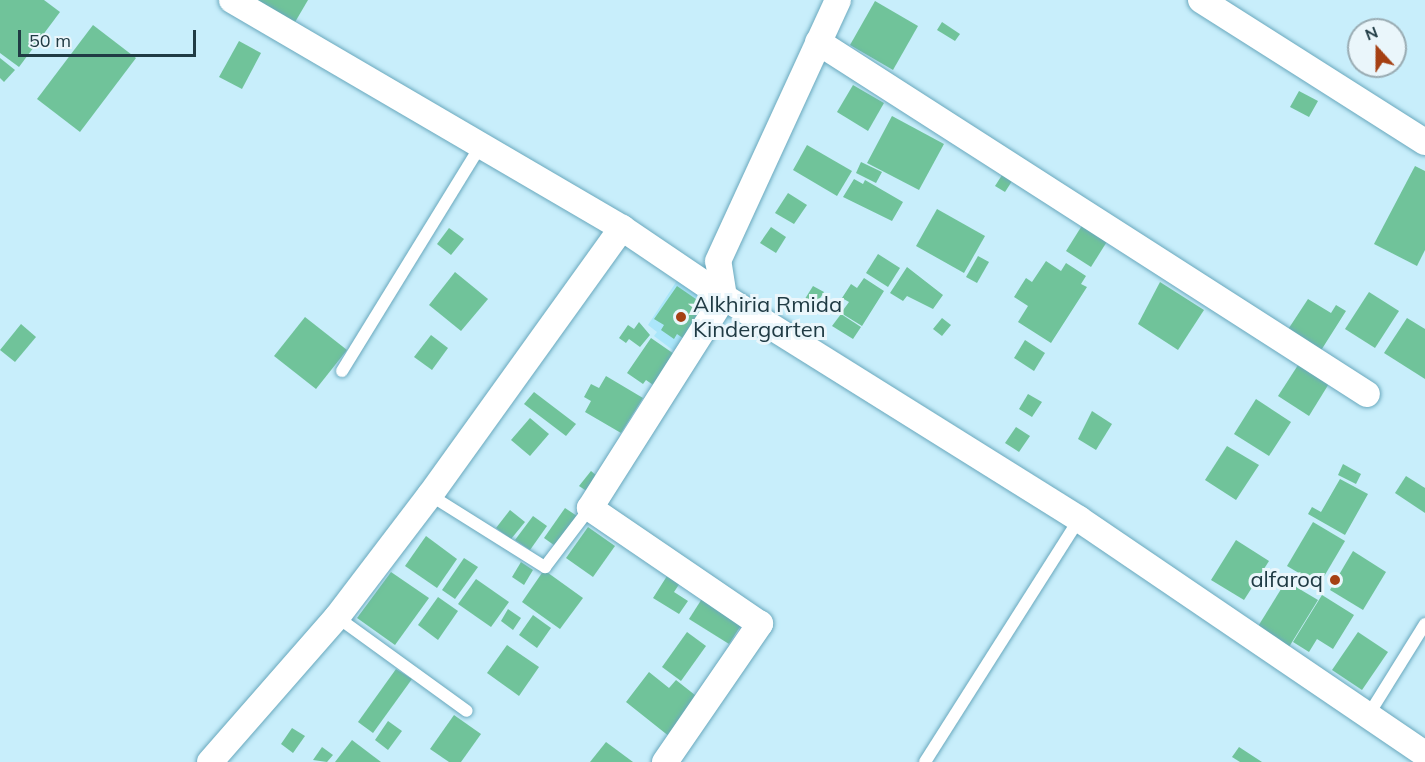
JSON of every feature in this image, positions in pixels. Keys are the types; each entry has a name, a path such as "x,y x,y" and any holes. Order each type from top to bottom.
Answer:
{"street":[{"path":"232,0 621,228 724,297 1078,519 1425,754"},
{"path":"665,762 760,624 590,508 724,297 718,261 838,0"},
{"path":"1201,0 1425,142"},
{"path":"818,42 1367,394"},
{"path":"210,762 337,617 430,495 621,228"}],"lane":[{"path":"342,371 481,145"},
{"path":"430,495 545,567 590,508"},
{"path":"925,762 1078,519"},
{"path":"337,617 467,711"},
{"path":"1369,714 1425,624"}],"shaded area":[{"name":"Alkhiria Rmida Kindergarten","path":"680,276 719,300 682,357 654,336 657,332 648,325"}],"building":[{"path":"0,0 44,0 60,12 19,67 0,53"},
{"path":"255,0 308,0 291,29"},
{"path":"875,1 918,26 893,70 850,45"},
{"path":"942,22 960,34 955,41 937,30"},
{"path":"93,25 136,58 80,132 37,99"},
{"path":"239,41 261,53 242,89 219,77"},
{"path":"0,58 15,70 4,82 0,78"},
{"path":"853,85 884,103 868,131 837,112"},
{"path":"1299,91 1318,101 1309,117 1290,107"},
{"path":"892,116 944,144 919,190 867,163"},
{"path":"807,145 852,171 837,196 793,170"},
{"path":"861,162 882,172 876,183 856,173"},
{"path":"1415,166 1425,171 1425,250 1417,266 1374,244"},
{"path":"1004,172 1014,178 1005,192 995,186"},
{"path":"854,179 863,184 865,180 903,202 892,221 843,197"},
{"path":"788,193 807,205 794,224 775,213"},
{"path":"937,209 985,236 964,273 916,246"},
{"path":"1083,224 1108,240 1091,267 1066,251"},
{"path":"771,227 786,237 776,253 760,243"},
{"path":"449,228 464,239 451,255 437,244"},
{"path":"878,254 900,268 888,287 866,273"},
{"path":"978,256 989,262 977,283 966,277"},
{"path":"1046,261 1061,271 1066,263 1086,276 1081,284 1087,287 1051,343 1018,322 1028,306 1014,297 1026,278 1032,282"},
{"path":"907,267 943,295 933,309 907,296 903,301 890,293"},
{"path":"455,272 488,299 461,331 429,305"},
{"path":"864,278 884,291 862,326 841,313 849,302 842,298 851,284 857,288"},
{"path":"1160,282 1204,310 1178,350 1138,324"},
{"path":"677,286 709,308 687,341 677,334 674,339 661,330 664,325 654,319"},
{"path":"813,286 824,292 813,309 803,302"},
{"path":"1369,292 1399,311 1375,348 1345,329"},
{"path":"1308,299 1331,313 1336,305 1346,311 1320,352 1287,331"},
{"path":"841,314 861,327 853,339 832,326"},
{"path":"305,317 347,350 316,389 274,356"},
{"path":"942,318 951,325 942,336 933,329"},
{"path":"1407,318 1425,329 1425,379 1384,353"},
{"path":"639,322 650,335 640,347 629,339 626,343 619,338 628,325 634,329"},
{"path":"21,324 36,337 15,362 0,350"},
{"path":"431,335 448,348 432,370 414,357"},
{"path":"651,338 677,356 656,387 646,380 643,384 627,373"},
{"path":"1025,340 1045,353 1034,371 1014,358"},
{"path":"1300,362 1330,382 1309,416 1278,396"},
{"path":"606,376 643,398 621,433 585,412 591,401 584,397 591,384 599,388"},
{"path":"534,392 576,424 566,436 524,404"},
{"path":"1028,394 1042,402 1032,417 1019,409"},
{"path":"1256,399 1291,422 1269,456 1234,434"},
{"path":"1092,411 1112,424 1096,450 1078,439"},
{"path":"530,418 549,434 530,456 511,440"},
{"path":"1016,427 1030,436 1019,452 1005,443"},
{"path":"1227,446 1259,465 1236,500 1205,480"},
{"path":"1343,464 1361,474 1356,484 1338,475"},
{"path":"591,471 602,480 591,494 579,486"},
{"path":"1406,476 1425,488 1425,513 1395,493"},
{"path":"1340,479 1368,494 1345,535 1308,514 1312,507 1321,512"},
{"path":"565,508 580,518 558,548 544,538"},
{"path":"510,510 525,522 511,539 496,528"},
{"path":"533,516 547,526 530,550 515,540"},
{"path":"1313,522 1345,541 1319,585 1287,566"},
{"path":"588,527 615,546 593,577 566,558"},
{"path":"426,536 457,559 437,588 405,566"},
{"path":"1236,540 1269,561 1244,600 1211,580"},
{"path":"1353,551 1386,572 1363,610 1330,590"},
{"path":"464,558 478,567 455,599 442,590"},
{"path":"521,562 533,570 524,585 512,577"},
{"path":"544,570 583,598 560,629 522,602"},
{"path":"391,572 429,598 395,645 357,618"},
{"path":"667,576 680,583 674,592 688,601 679,614 653,598"},
{"path":"476,579 509,602 491,627 458,604"},
{"path":"1286,581 1318,600 1289,647 1257,628"},
{"path":"705,594 745,619 729,644 689,619"},
{"path":"1322,595 1354,615 1333,649 1317,639 1309,652 1293,642"},
{"path":"438,597 458,611 438,640 418,625"},
{"path":"508,609 521,618 513,630 501,621"},
{"path":"533,615 551,628 537,648 519,635"},
{"path":"687,632 706,646 681,681 662,667"},
{"path":"1358,632 1388,652 1362,690 1332,670"},
{"path":"507,645 539,667 519,696 487,673"},
{"path":"396,669 412,679 373,733 358,722"},
{"path":"649,672 669,688 676,680 700,699 670,737 626,702"},
{"path":"454,715 481,734 461,762 449,762 430,749"},
{"path":"388,721 402,731 388,750 375,740"},
{"path":"292,728 305,736 293,753 281,744"},
{"path":"352,740 381,762 335,762"},
{"path":"606,742 633,762 590,762"},
{"path":"322,747 333,755 327,762 313,760"},
{"path":"1239,747 1262,762 1240,762 1232,757"}],"place":[{"name":"Alkhiria Rmida Kindergarten","path":"681,317"},
{"name":"alfaroq","path":"1335,580"}]}
